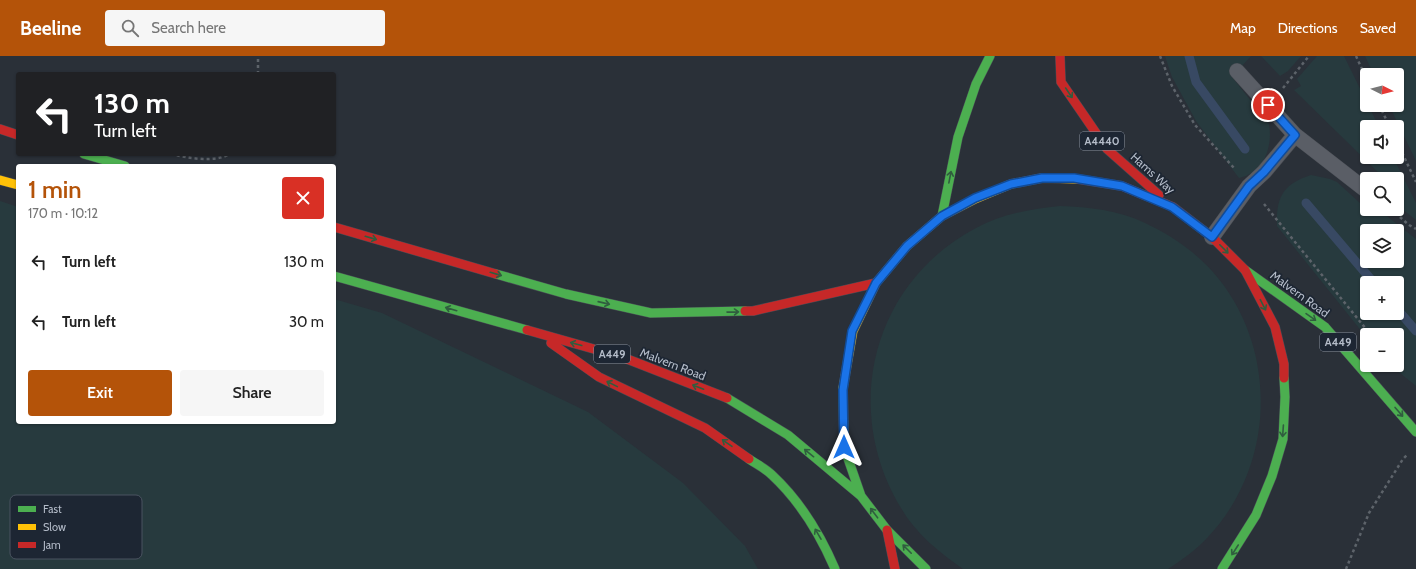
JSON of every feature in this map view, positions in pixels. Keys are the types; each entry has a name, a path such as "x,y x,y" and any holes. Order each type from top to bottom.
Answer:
{"main road":[{"path":"942,216 958,137 976,84 990,56"},
{"name":"Hams Way","path":"1060,56 1061,82 1107,149 1172,207"},
{"path":"0,130 16,134"},
{"path":"91,156 119,164"},
{"path":"926,569 887,530 861,496 844,447 843,390 852,331 876,283 907,246 942,216 975,198 1011,184 1042,178 1074,178 1122,186 1172,207 1212,237 1245,270 1275,327 1284,364 1285,397 1282,439 1272,476 1256,515 1222,569"},
{"path":"0,180 16,184"},
{"path":"336,228 566,294 651,314 753,312 876,283"},
{"name":"Malvern Road","path":"1245,270 1325,327 1416,432"},
{"name":"Malvern Road","path":"336,277 622,357 728,399 788,435 861,496"},
{"path":"538,334 600,377 706,428 771,474 803,509 828,552 835,569"},
{"path":"887,530 895,569"}],"lane":[{"path":"1237,71 1295,135 1360,186"},
{"path":"1212,237 1249,186 1264,172 1295,135"}],"path":[{"path":"258,56 258,72"},
{"path":"1160,56 1172,86 1195,125 1249,186 1365,328"},
{"path":"1268,105 1309,56"},
{"path":"1356,56 1362,68"},
{"path":"180,156 210,159 226,156"},
{"path":"1404,157 1416,182"},
{"path":"1398,216 1409,226 1416,229"},
{"path":"1346,569 1369,513 1403,459"}],"green space":[{"path":"1165,56 1251,56 1232,77 1269,124 1270,141 1268,150 1261,165 1255,171 1239,178 1196,121 1172,77"},
{"path":"1261,56 1301,56 1288,71 1280,76"},
{"path":"1317,56 1344,56 1360,88 1360,112 1372,112 1376,120 1360,120 1360,155 1294,90 1301,86 1297,79"},
{"path":"1365,56 1416,56 1416,161 1404,136 1404,120 1396,120 1392,112 1404,112 1404,68 1371,68"},
{"path":"1370,164 1396,164 1400,172 1378,172"},
{"path":"1311,175 1330,179 1337,182 1360,203 1360,216 1387,216 1397,224 1360,224 1360,268 1404,268 1404,230 1416,239 1416,386 1399,372 1404,372 1404,328 1360,328 1360,329 1277,226 1280,199 1288,187"},
{"path":"1404,179 1416,203 1416,220 1404,211"},
{"path":"0,201 16,206 16,424 336,424 336,300 382,313 588,412 683,483 745,546 758,569 0,569"},
{"path":"1060,206 1093,208 1124,215 1155,228 1182,244 1213,272 1235,302 1250,335 1258,370 1261,406 1257,441 1247,476 1230,508 1208,537 1189,554 1168,569 963,569 937,549 914,526 901,508 883,470 873,430 871,390 877,352 891,315 912,281 940,252 976,228 996,219 1017,213"}],"waterway":[{"path":"1189,56 1196,82 1245,149"},
{"path":"1306,203 1368,276"},
{"path":"1404,317 1416,331"}],"traffic: fast":[{"path":"942,216 958,137 976,84 990,56"},
{"path":"91,156 118,164"},
{"path":"1245,270 1325,327 1416,432"},
{"path":"496,274 566,294 651,313 745,311"},
{"path":"336,277 527,330"},
{"path":"1222,569 1256,515 1272,476 1283,439 1285,397 1284,378"},
{"path":"843,388 844,447 861,496 887,530 926,569"},
{"path":"727,398 788,435 861,496"},
{"path":"749,459 769,473 792,496 816,531 835,569"}],"traffic: slow":[{"path":"843,388 853,331 876,283 907,246 942,216 975,199 1011,184 1042,178 1078,179"},
{"path":"0,180 16,184"}],"traffic: jam":[{"path":"1060,56 1061,82 1107,149 1159,195"},
{"path":"0,129 16,134"},
{"path":"1078,179 1122,186 1173,207 1212,237 1245,270 1275,327 1284,364 1284,378"},
{"path":"336,228 496,274"},
{"path":"745,311 753,311 876,283"},
{"path":"527,330 622,357 727,398"},
{"path":"551,343 599,377 705,428 749,459"},
{"path":"887,530 895,569"}],"route":[{"path":"844,447 843,390 852,331 876,283 907,246 942,216 975,198 1011,184 1042,178 1074,178 1122,186 1172,207 1212,237 1249,186 1285,149 1295,135 1268,105"}]}
